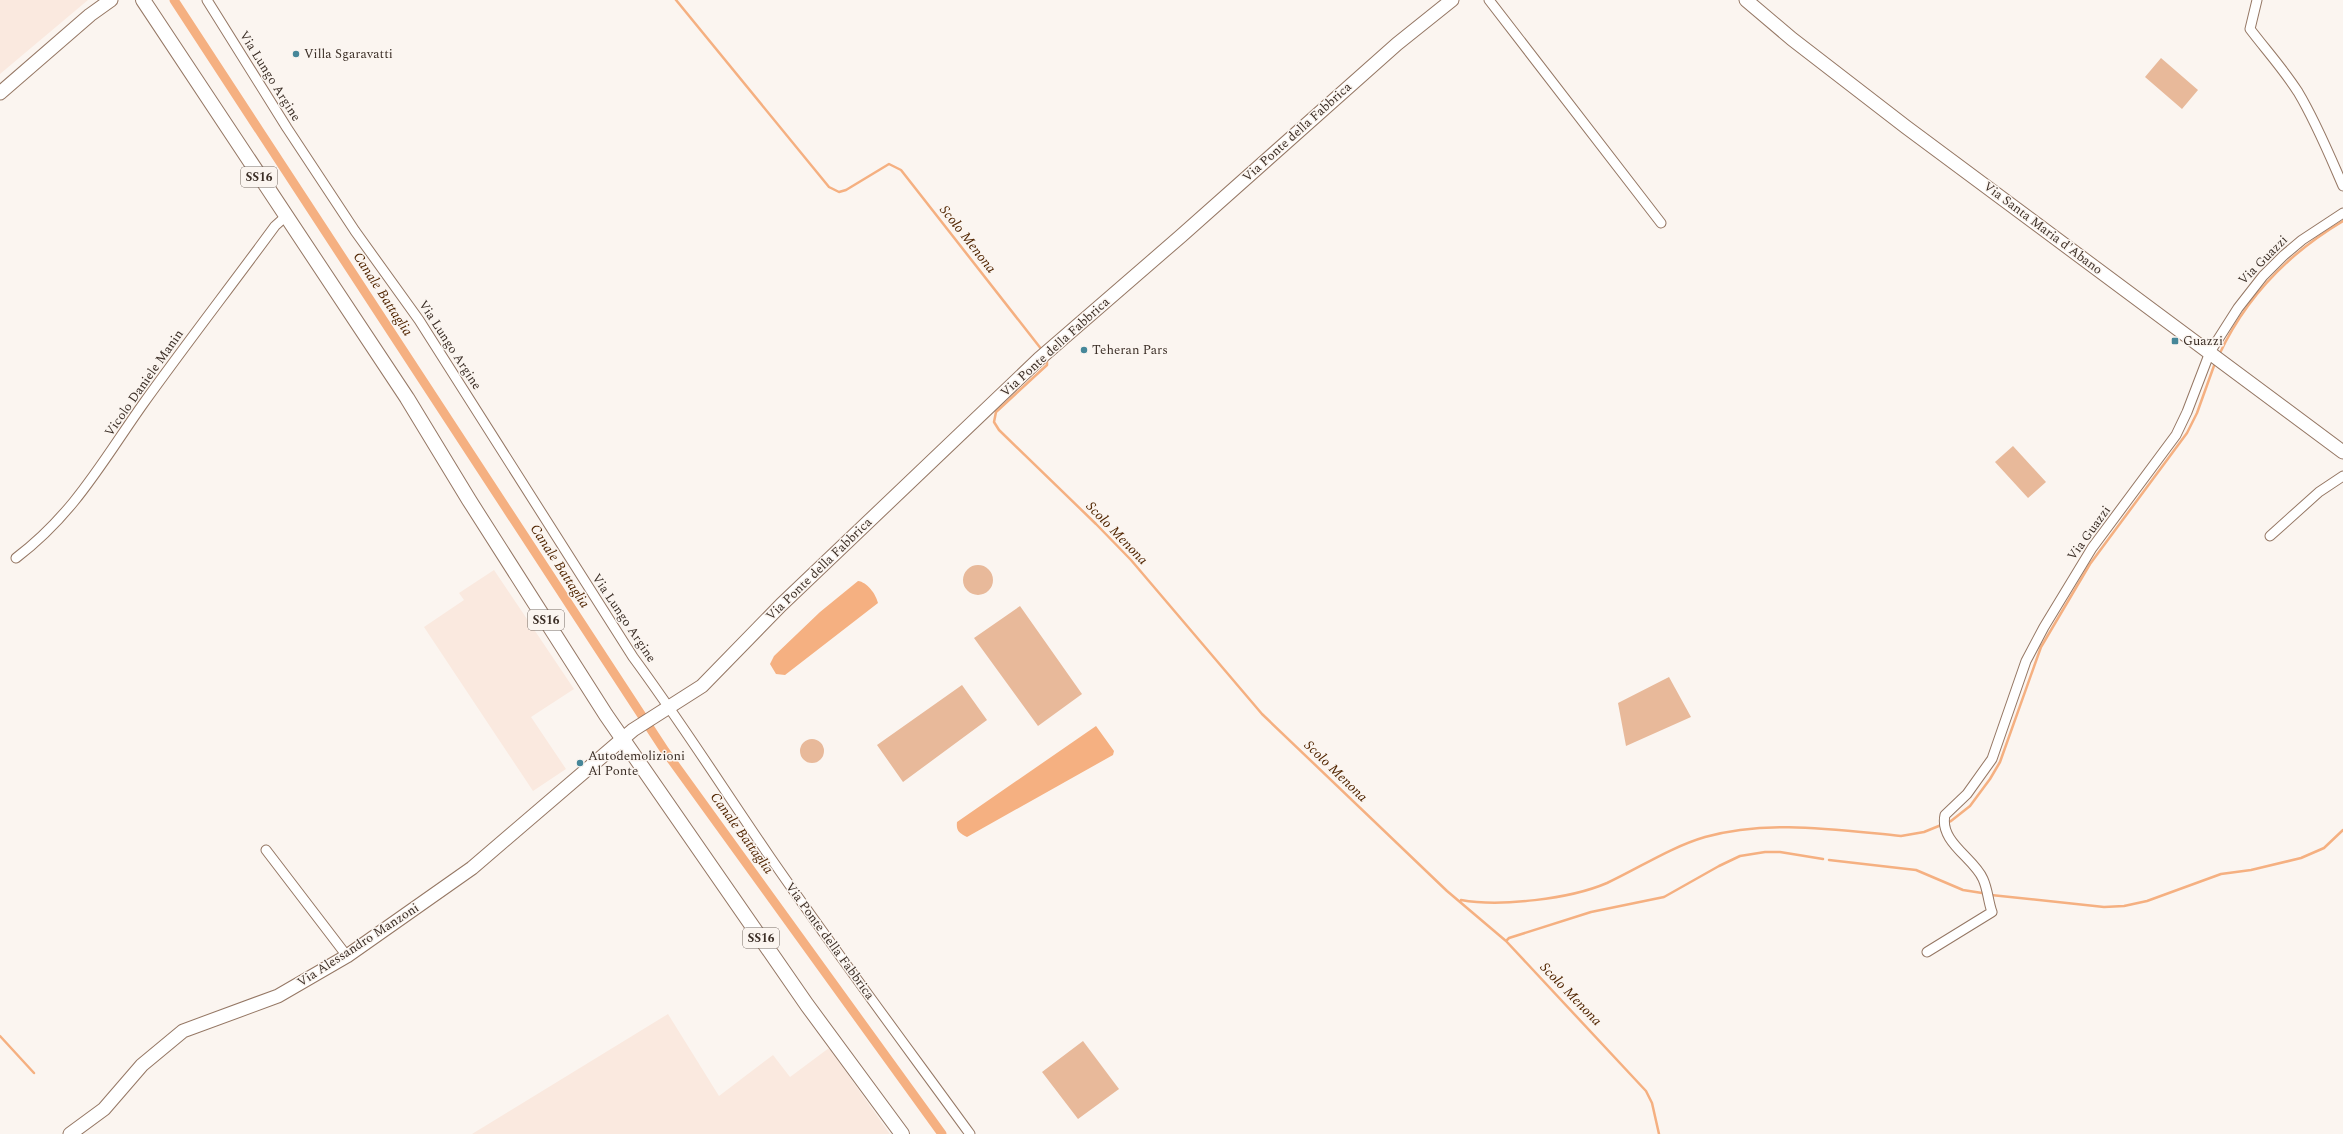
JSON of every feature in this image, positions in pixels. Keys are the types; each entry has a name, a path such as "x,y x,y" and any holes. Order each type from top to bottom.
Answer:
{"main road":[{"name":"SS16","path":"143,0 285,217 407,398 469,500 628,734 803,998 902,1134"}],"street":[{"path":"90,15 101,0"},
{"path":"0,93 90,15 111,0"},
{"name":"Via Lungo Argine","path":"207,0 287,128 355,231 419,320 505,453 588,589 667,707"},
{"name":"Via Ponte della Fabbrica","path":"628,734 667,707 702,686 776,611 1046,352 1181,236 1397,44 1452,0"},
{"path":"1489,0 1661,223"},
{"name":"Via Santa Maria d'Abano","path":"1746,0 1792,39 1894,117 2343,452"},
{"path":"2256,0 2250,29 2298,92 2319,130 2343,186"},
{"name":"Via Guazzi","path":"1928,952 1992,912 1986,897 1983,879 1948,833 1944,820 1945,815 1977,782 1992,760 2026,661 2074,576 2176,435 2246,296 2263,276 2302,240 2343,213"},
{"name":"Vicolo Daniele Manin","path":"16,558 59,521 81,496 180,352 275,226 285,217"},
{"path":"2270,536 2319,492 2343,476"},
{"name":"Via Ponte della Fabbrica","path":"667,707 775,863 970,1134"},
{"name":"Via Alessandro Manzoni","path":"70,1134 104,1108 142,1065 182,1031 278,996 346,956 472,868 628,734"},
{"path":"266,850 346,956"}],"shaded area":[{"path":"0,0 88,0 0,74"},
{"path":"2161,58 2198,90 2182,109 2145,77"},
{"path":"2013,446 2046,482 2028,498 1995,462"},
{"path":"978,565 989,569 993,580 989,591 978,595 967,591 963,580 967,569"},
{"path":"494,570 574,689 531,717 566,769 533,791 424,627 464,600 459,593"},
{"path":"858,581 871,589 878,603 785,675 776,674 770,664 774,656 820,612"},
{"path":"1020,606 1082,694 1038,726 974,638"},
{"path":"1669,677 1691,717 1626,746 1618,703"},
{"path":"962,685 987,720 903,782 877,745"},
{"path":"1096,726 1114,751 1113,755 967,837 959,831 957,828 957,822"},
{"path":"807,739 817,739 824,746 824,756 817,763 807,763 800,756 800,746"},
{"path":"668,1014 719,1096 773,1055 790,1077 829,1048 890,1134 472,1134"},
{"path":"1083,1041 1119,1089 1078,1119 1042,1072"}],"waterway":[{"name":"Canale Battaglia","path":"174,0 665,751 942,1134"},
{"name":"Scolo Menona","path":"676,0 829,187 839,192 846,190 889,164 901,170 1042,350"},
{"path":"2219,355 2242,314 2271,278 2305,247 2343,221"},
{"name":"Scolo Menona","path":"1047,357 1047,365 996,412 994,422 999,430 1131,560 1262,714 1447,891 1506,941 1646,1091 1652,1103 1659,1134"},
{"path":"1461,900 1495,903 1515,902 1555,897 1592,889 1692,841 1705,837 1753,828 1778,827 1827,829 1901,836 1924,832 1951,821 1970,806 1990,779 2000,762 2041,647 2090,564 2187,433 2197,413 2215,363"},
{"path":"1991,895 2104,907 2124,906 2147,901 2221,874 2251,870 2301,858 2324,848 2343,830"},
{"path":"1506,941 1509,938 1591,912 1664,897 1740,856 1765,852 1780,852 1823,859"},
{"path":"1829,860 1916,870 1963,890 1982,893"},
{"path":"0,1036 34,1073"}],"place":[{"name":"Villa Sgaravatti","path":"296,54"},
{"name":"Guazzi","path":"2175,341"},
{"name":"Teheran Pars","path":"1084,350"},
{"name":"Autodemolizioni Al Ponte","path":"580,763"}]}
